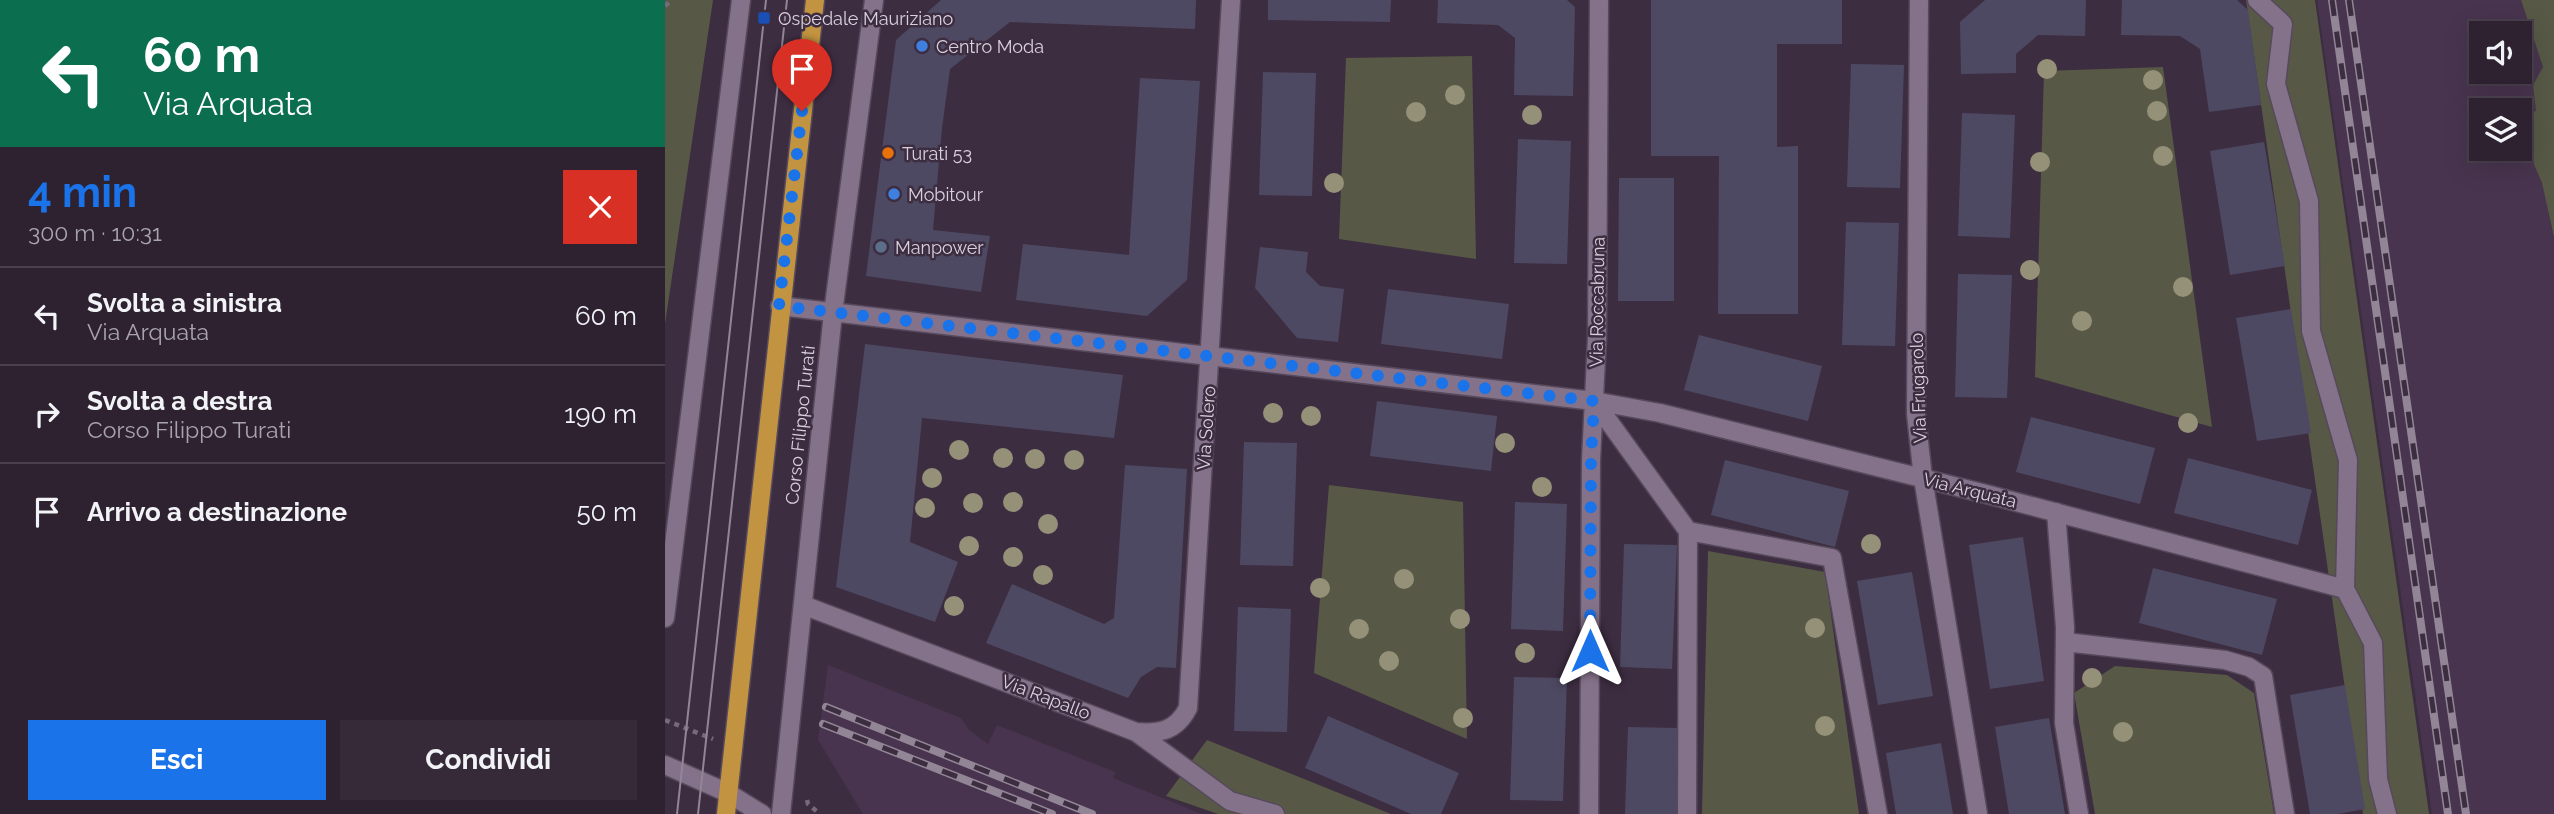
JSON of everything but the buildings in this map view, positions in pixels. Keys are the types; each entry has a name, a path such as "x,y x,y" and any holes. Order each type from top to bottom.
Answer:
{"main road":[{"name":"Corso Filippo Turati","path":"726,814 779,306 815,0"}],"street":[{"path":"665,618 741,0"},
{"path":"874,6 887,0"},
{"name":"Via Solero","path":"1136,732 1155,734 1170,729 1182,720 1188,708 1231,0"},
{"name":"Via Roccabruna","path":"1589,814 1591,474 1597,324 1599,0"},
{"name":"Via Frugarolo","path":"1919,0 1916,414 1923,478 1977,814"},
{"path":"2257,0 2283,24 2276,83 2309,201 2311,331 2348,460 2345,589 2373,643 2378,779 2387,814"},
{"name":"Corso Filippo Turati","path":"781,814 833,313 874,6"},
{"name":"Via Arquata","path":"779,306 1594,401 1660,413 1923,478 2345,589"},
{"path":"1594,401 1688,531 1687,814"},
{"path":"2056,512 2065,642 2064,723 2079,814"},
{"path":"1688,531 1832,558 1878,814"},
{"name":"Via Rapallo","path":"803,605 1136,732 1230,801 1275,814"},
{"path":"2065,642 2225,660 2249,667 2263,677 2285,814"},
{"path":"665,765 728,793 762,814"}],"path":[{"path":"665,6 671,0"},
{"path":"804,793 808,804 820,814"}],"shaded area":[{"path":"2317,0 2521,0 2528,21 2469,21 2469,84 2532,84 2532,34 2543,67 2533,85 2537,111 2532,112 2532,98 2469,98 2469,161 2532,160 2542,183 2554,237 2554,814 2432,814"},
{"path":"828,665 961,718 969,730 988,744 997,725 1115,772 1113,778 1202,814 863,814 818,740"}],"green space":[{"path":"665,0 713,0 665,324"},
{"path":"2246,0 2315,0 2429,814 2363,814"},
{"path":"2521,0 2554,0 2554,237 2542,183 2532,160 2532,112 2536,111 2533,85 2543,67 2532,34 2532,21 2528,21"},
{"path":"1472,56 1476,259 1339,239 1346,58"},
{"path":"2163,67 2212,427 2035,377 2044,71"},
{"path":"1329,485 1463,502 1467,739 1314,673"},
{"path":"1708,551 1825,572 1859,814 1702,814"},
{"path":"2115,666 2227,675 2254,693 2274,814 2095,814 2074,693"},
{"path":"1207,740 1391,814 1218,814 1166,796"}],"tram line":[{"path":"677,814 766,0"},
{"path":"698,814 787,0"}],"railway":[{"path":"2332,0 2448,814"},
{"path":"2349,0 2466,814"},
{"path":"826,707 1092,814"},
{"path":"823,724 1052,814"}],"place":[{"name":"Ospedale Mauriziano","path":"764,18"},
{"name":"Centro Moda","path":"922,46"},
{"name":"Turati 53","path":"888,153"},
{"name":"Mobitour","path":"894,194"},
{"name":"Manpower","path":"881,247"}],"route":[{"path":"802,111 779,306 1594,401 1590,651"}]}
